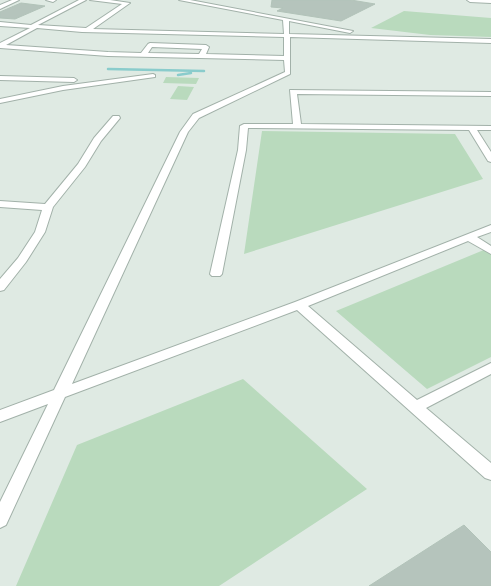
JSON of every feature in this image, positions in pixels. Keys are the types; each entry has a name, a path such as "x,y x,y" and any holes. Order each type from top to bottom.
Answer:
{"street":[{"path":"0,7 16,0"},
{"path":"0,45 83,0"},
{"path":"87,30 127,3 93,0"},
{"path":"182,0 390,38"},
{"path":"206,0 245,8 250,13"},
{"path":"470,0 491,1"},
{"path":"0,520 184,132 196,116 288,73 286,20"},
{"path":"0,24 87,30 491,41"},
{"path":"0,45 15,48 70,52 201,58 287,58"},
{"path":"143,55 150,45 206,47 201,58"},
{"path":"5,54 15,48"},
{"path":"0,101 63,88 153,76"},
{"path":"0,78 74,80"},
{"path":"297,126 293,92 491,94"},
{"path":"0,287 22,260 40,232 48,207 82,165 98,140 116,118"},
{"path":"216,274 242,150 244,126 491,128"},
{"path":"472,128 491,159"},
{"path":"0,204 48,207"},
{"path":"0,416 299,305 491,228"},
{"path":"468,237 491,251"},
{"path":"299,305 491,473"},
{"path":"415,407 491,368"}],"green space":[{"path":"404,11 491,18 491,37 430,35 371,28"},
{"path":"166,77 199,78 196,84 163,83"},
{"path":"178,86 194,87 187,100 170,99"},
{"path":"262,131 455,134 483,179 244,254"},
{"path":"491,247 491,357 427,389 336,311"},
{"path":"243,379 367,489 219,586 16,586 77,445"}],"building":[{"path":"272,0 351,0 375,4 341,21 277,11 283,8 271,7"},
{"path":"21,3 45,6 15,19 0,18 0,12"},
{"path":"464,525 491,552 491,586 369,586"}],"waterway":[{"path":"108,69 204,71"},
{"path":"178,75 191,73"}]}
